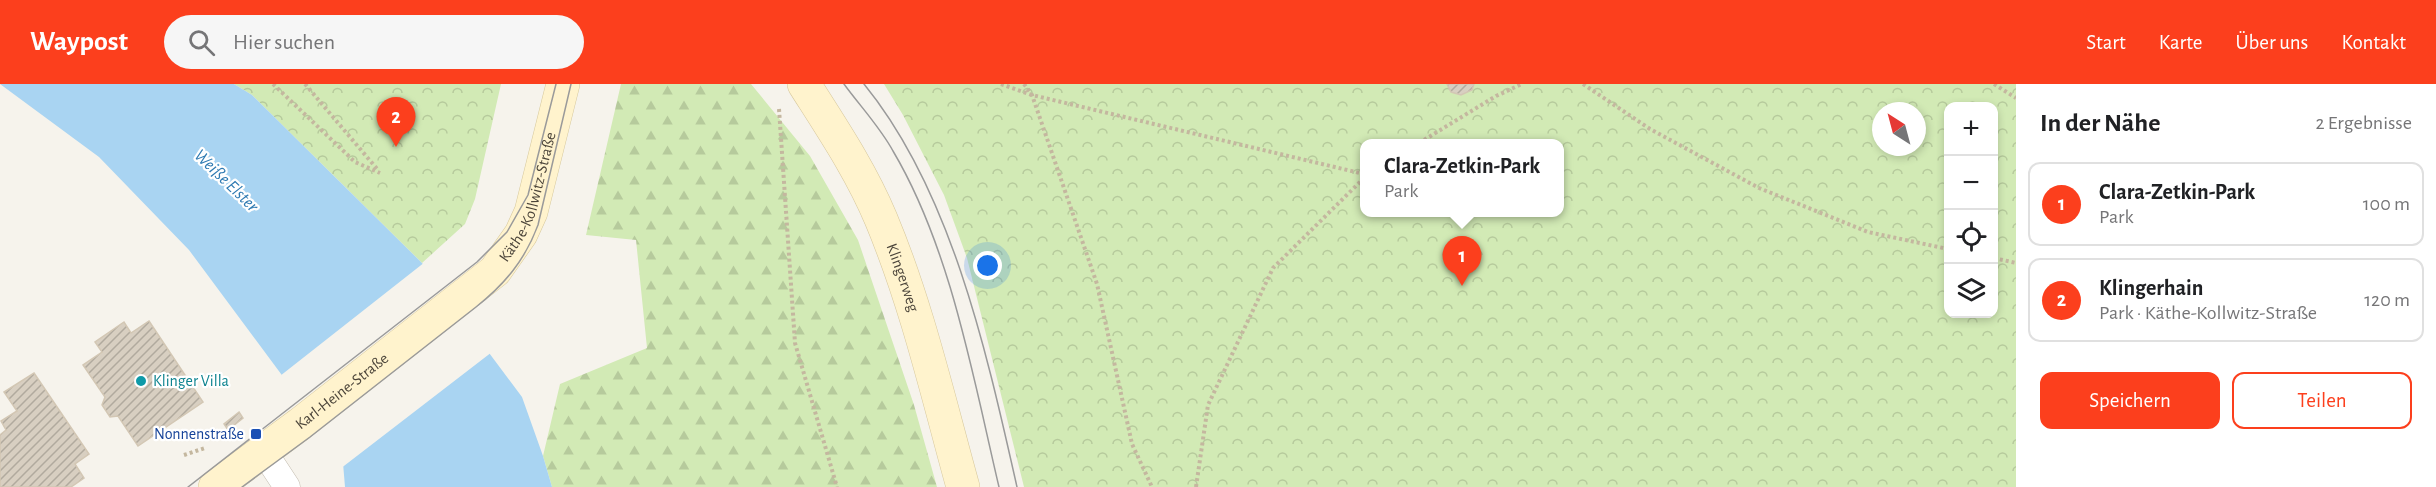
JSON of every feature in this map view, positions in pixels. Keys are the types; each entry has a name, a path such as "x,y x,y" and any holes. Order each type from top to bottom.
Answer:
{"main road":[{"name":"Käthe-Kollwitz-Straße","path":"467,294 495,271 521,234 534,201 563,84"},
{"name":"Klingerweg","path":"804,84 858,170 881,219 912,304 963,487"},
{"name":"Karl-Heine-Straße","path":"215,487 264,452 467,294"}],"street":[{"path":"264,452 287,487"}],"path":[{"path":"273,84 355,162 380,173 305,84"},
{"path":"1001,84 1032,95 1360,175"},
{"path":"1024,84 1032,95 1097,284 1132,444 1152,487"},
{"path":"1427,139 1496,96 1522,84"},
{"path":"1583,84 1650,129 1759,188 1868,232 1944,248"},
{"path":"1994,84 2016,98"},
{"path":"778,104 795,343 837,487"},
{"path":"1196,487 1208,405 1273,268 1360,181"},
{"path":"1998,259 2016,263"},
{"path":"184,455 205,448"}],"green space":[{"path":"234,84 501,84 475,199 465,224 422,263 252,95"},
{"path":"621,84 751,84 810,156 858,240 914,405 937,487 552,487 543,456 560,384 647,348 636,240 586,235"},
{"path":"884,84 2016,84 2016,487 1024,487 967,258 944,195 903,115"}],"water":[{"name":"Weiße Elster","path":"0,84 234,84 252,95 422,263 522,397 552,487 345,487 343,463 327,436 189,250 99,157"}],"pier":[{"path":"425,262 492,352 340,469 340,464 325,437 280,376"}],"building":[{"path":"1447,84 1474,84 1472,90 1461,95 1451,92"},
{"name":"Klinger Villa","path":"149,321 203,402 138,446 118,416 110,417 102,405 105,397 83,365 102,352 95,342 124,322 131,333"},
{"path":"34,373 89,454 75,464 84,478 71,487 0,487 0,435 6,430 1,421 17,411 4,392"},
{"path":"239,412 243,418 228,430 224,424"}],"tram line":[{"path":"188,487 477,262 507,232 528,195 556,84"},
{"path":"242,487 310,437 476,307 513,270 527,249 538,225 571,84"},
{"path":"844,84 888,142 913,189 930,229 958,315 999,487"},
{"path":"864,84 895,127 921,174 943,224 979,330 1017,487"}],"place":[{"name":"Klingerhain","path":"396,147"},
{"name":"Clara-Zetkin-Park","path":"1462,286"},
{"name":"Klinger Villa","path":"141,381"},
{"name":"Nonnenstraße","path":"256,434"}]}
